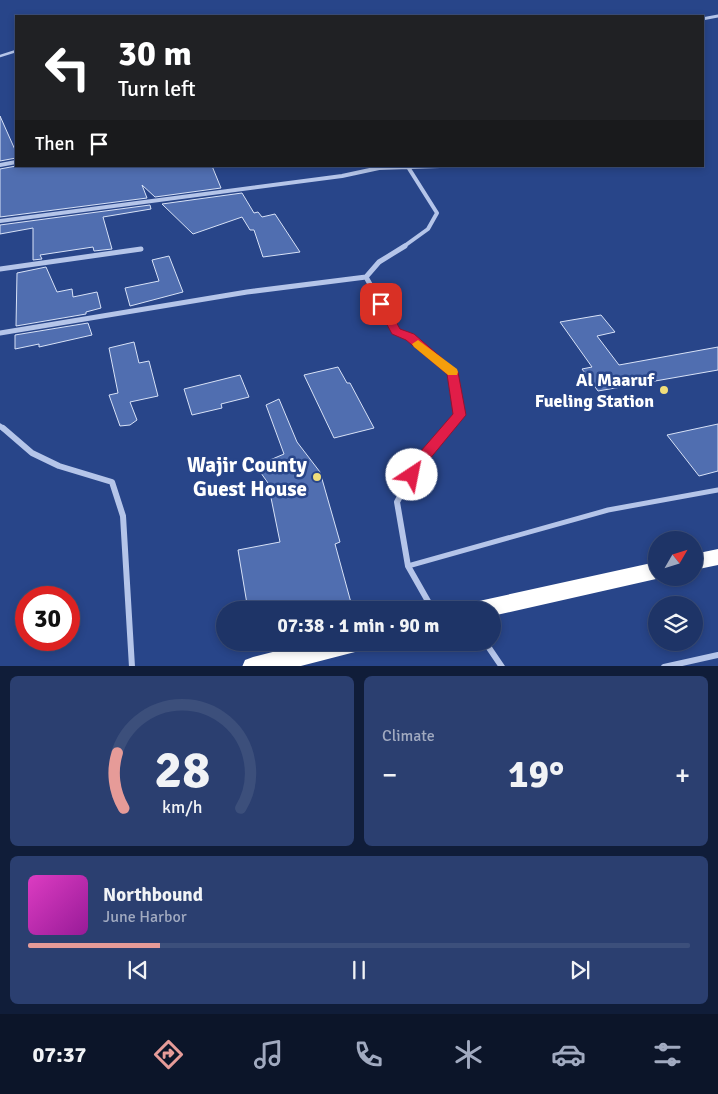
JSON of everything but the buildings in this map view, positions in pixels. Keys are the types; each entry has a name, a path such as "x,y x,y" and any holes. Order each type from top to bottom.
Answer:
{"highway":[{"path":"703,560 718,557"},
{"path":"501,605 648,572"},
{"path":"253,666 317,651"}],"street":[{"path":"704,20 718,16"},
{"path":"0,165 15,162"},
{"path":"0,333 247,292 366,277 378,263 429,229 436,220 437,213 408,167"},
{"path":"0,221 342,176 373,168 408,167 420,169 433,167"},
{"path":"0,269 141,249"},
{"path":"366,277 396,331 410,337 452,372 459,415 419,462 397,502 408,566 428,601"},
{"path":"0,426 32,453 60,466 112,482 123,516 132,666"},
{"path":"491,651 502,666"},
{"path":"664,666 718,655"}],"lane":[{"path":"0,56 15,51"},
{"path":"408,566 608,510 718,490"}],"slow traffic":[{"path":"418,344 452,372"}],"place":[{"name":"Al Maaruf Fueling Station","path":"664,390"},
{"name":"Wajir County Guest House","path":"317,477"}],"route":[{"path":"381,304 396,331 410,337 452,372 459,415 419,462 412,475"}]}
